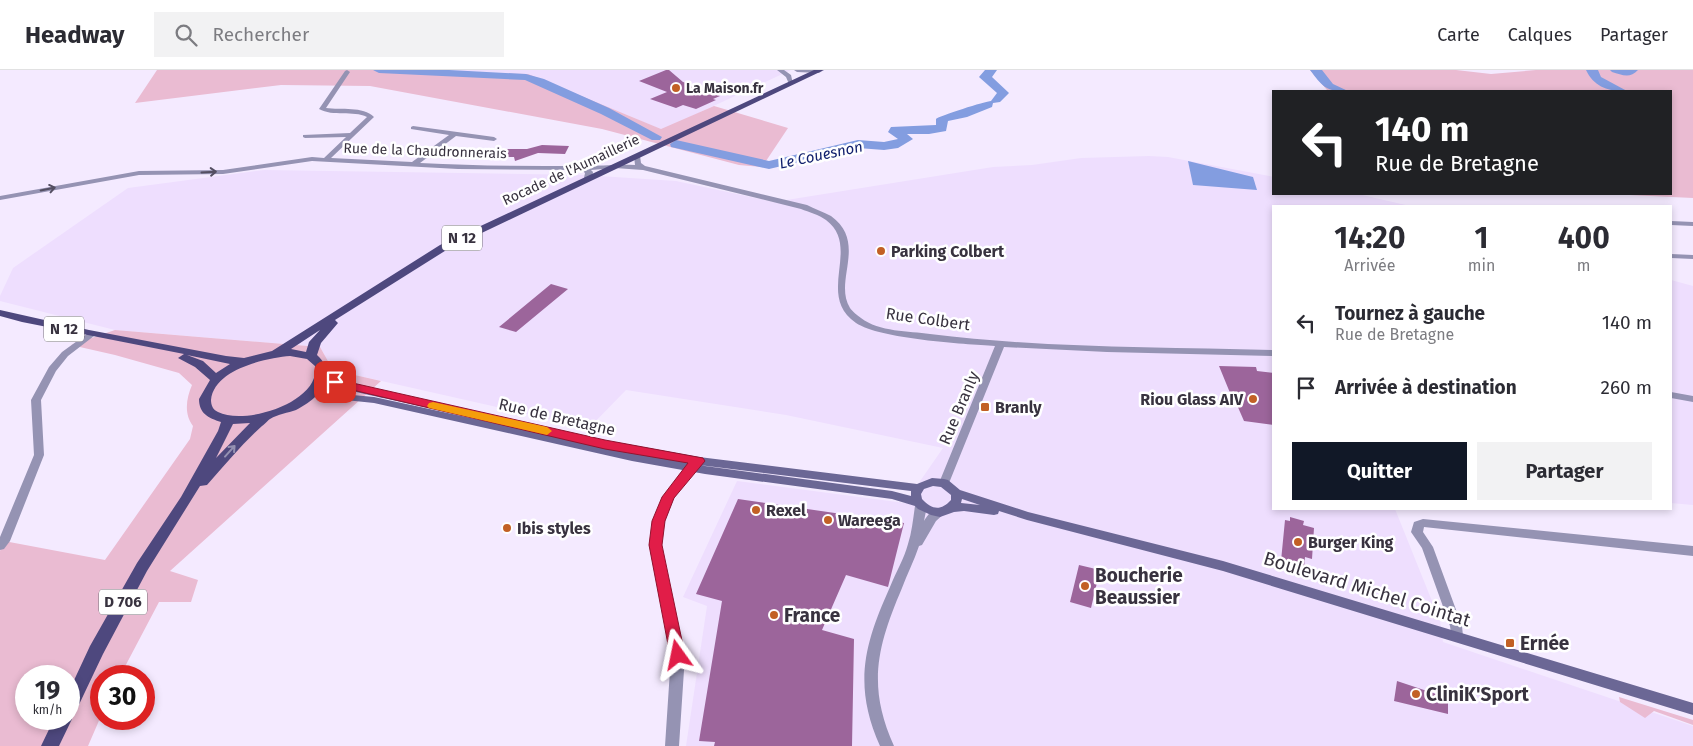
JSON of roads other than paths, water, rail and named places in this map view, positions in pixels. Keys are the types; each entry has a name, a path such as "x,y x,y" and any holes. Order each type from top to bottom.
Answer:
{"main road":[{"name":"Rocade de l'Aumaillerie","path":"276,353 414,264 444,247 586,173 613,167 819,70"},
{"name":"Rocade de l'Aumaillerie","path":"311,356 315,342 342,311"},
{"name":"N 12","path":"0,313 165,351 199,364 216,379"},
{"name":"N 12","path":"129,342 183,351 216,360 247,361"},
{"path":"276,353 296,353 311,356 321,364 322,376 318,385 310,394 290,408 250,420 228,420 213,415 206,408 204,399 208,389 216,379 231,368 247,361 276,353"},
{"name":"Rue de Bretagne","path":"322,376 358,389 695,464"},
{"name":"Rue de Bretagne","path":"310,394 374,400 632,457 695,464"},
{"name":"D 706","path":"186,500 245,434 265,417"},
{"name":"D 706","path":"80,685 96,651 142,567 186,500 224,432 228,420"},
{"path":"695,464 918,488 932,482 944,483 956,493 957,501 946,510 929,511 919,504 892,495 695,464"},
{"path":"819,484 846,480"},
{"path":"918,488 916,495 919,504"},
{"name":"Boulevard Michel Cointat","path":"956,493 1027,516 1223,566 1693,708"},
{"name":"Boulevard Michel Cointat","path":"946,510 970,508 1027,516"},
{"path":"50,746 58,730"}],"street":[{"path":"780,70 789,76 792,83"},
{"path":"796,70 819,70"},
{"path":"326,159 371,115 330,112 322,109 347,72"},
{"path":"413,128 494,139"},
{"path":"413,165 454,134"},
{"path":"305,136 352,135"},
{"path":"637,156 638,164 643,168"},
{"name":"Rue de la Chaudronnerais","path":"0,198 139,173 223,172 296,160 326,159 586,173"},
{"name":"Rue Colbert","path":"613,167 643,168 804,206 827,216 840,229 846,246 840,296 844,307 859,321 894,332 1002,343 1272,353"},
{"path":"1672,223 1693,224"},
{"path":"1672,256 1693,257"},
{"path":"0,546 38,455 36,400 52,369 65,354 91,334"},
{"name":"Rue Branly","path":"944,483 1002,343"},
{"path":"1672,395 1693,399"},
{"path":"672,746 678,655 655,545 659,521 669,497 695,464"},
{"path":"887,746 878,724 872,699 870,671 872,654 882,620 916,537 919,504"},
{"path":"910,554 932,518 946,510"},
{"path":"1457,636 1456,626 1427,546 1417,532 1418,525 1693,552"}],"water":[{"path":"1188,161 1253,177 1257,190 1193,185"}],"waterway":[{"name":"Le Couesnon","path":"379,70 526,77 540,81 656,137"},
{"name":"Le Couesnon","path":"991,70 985,77 1003,93 996,100"},
{"name":"Le Couesnon","path":"1316,70 1329,86 1339,90"},
{"name":"Le Couesnon","path":"1592,70 1596,79 1619,90"},
{"name":"Le Couesnon","path":"1616,70 1629,73 1632,70"},
{"name":"Le Couesnon","path":"676,144 769,165 858,144 884,146 898,144 907,139 894,132 895,130 942,128 942,119 963,114 988,104"}],"place":[{"name":"La Maison.fr","path":"676,88"},
{"name":"Parking Colbert","path":"881,251"},
{"name":"Riou Glass AIV","path":"1253,399"},
{"name":"Branly","path":"985,407"},
{"name":"Rexel","path":"756,510"},
{"name":"Wareega","path":"828,520"},
{"name":"Ibis styles","path":"507,528"},
{"name":"Burger King","path":"1298,542"},
{"name":"Boucherie Beaussier","path":"1085,586"},
{"name":"France","path":"774,615"},
{"name":"Ernée","path":"1510,643"},
{"name":"CliniK'Sport","path":"1416,694"}]}
